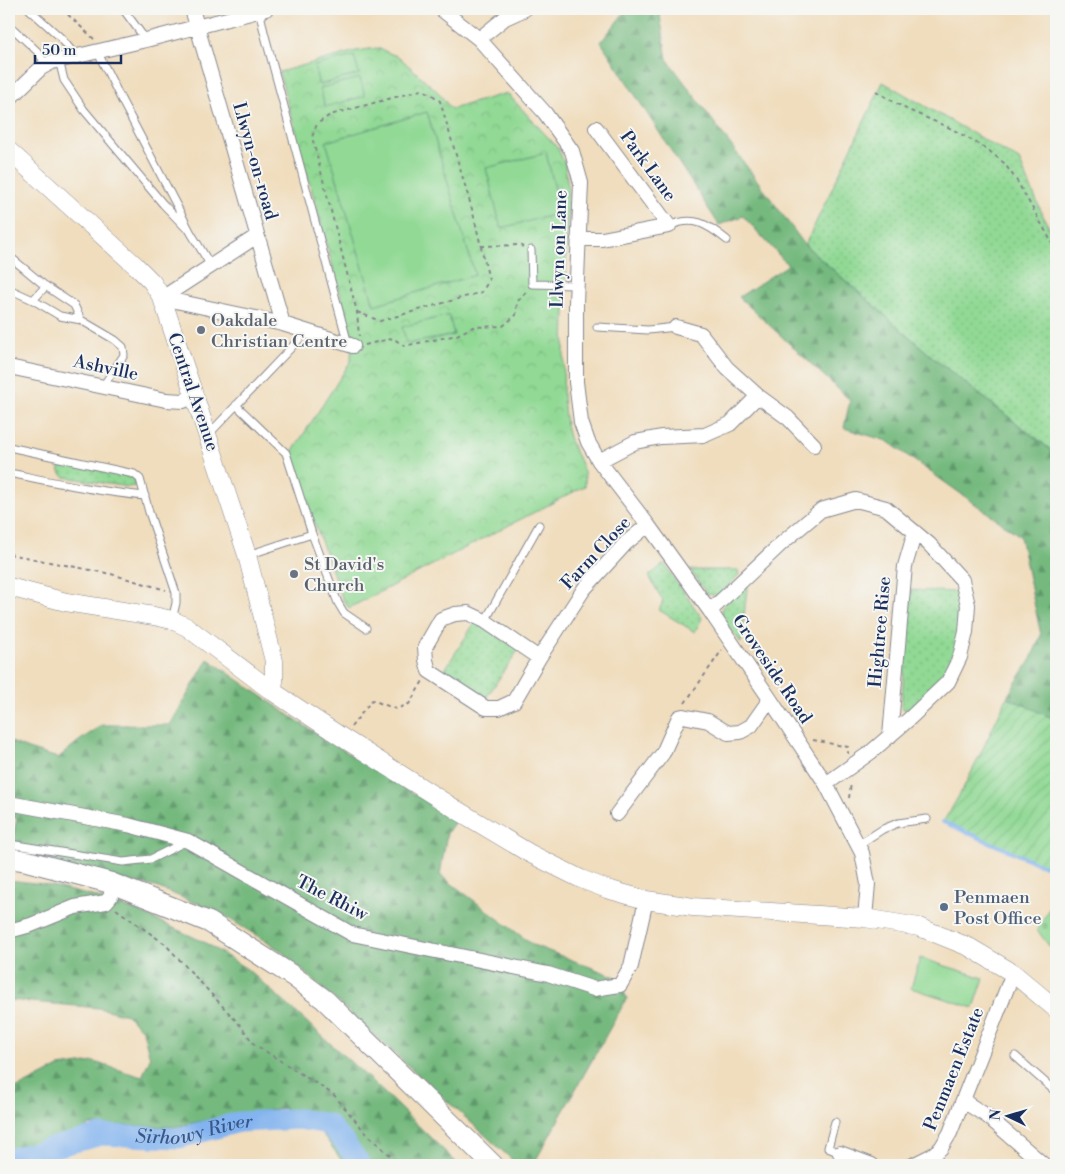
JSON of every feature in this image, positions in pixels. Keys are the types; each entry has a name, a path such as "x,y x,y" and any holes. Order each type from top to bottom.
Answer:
{"main road":[{"path":"12,852 28,861 109,893 209,922 293,976 325,1000 493,1165"}],"street":[{"name":"Llwyn-on-road","path":"192,9 282,324"},
{"path":"9,99 41,68 52,63 262,9"},
{"name":"Llwyn on Lane","path":"441,9 479,39 544,113 572,152 581,183 576,285 576,382 581,422 588,442 599,461"},
{"path":"479,39 505,18 525,9"},
{"name":"Park Lane","path":"578,239 602,239 669,226 596,128"},
{"name":"Central Avenue","path":"9,152 136,266 152,282 162,298 196,396 247,555 274,661 274,682 269,690"},
{"path":"162,298 256,236"},
{"path":"162,298 282,324 354,345"},
{"path":"676,327 702,334 727,368 758,396 788,418 814,444"},
{"name":"Ashville","path":"9,367 166,400 182,401 196,396"},
{"path":"599,461 635,442 661,437 705,435 730,424 758,396"},
{"name":"Groveside Road","path":"599,461 710,611 826,784 862,853 868,884 864,918"},
{"path":"710,611 782,543 821,510 856,500 886,508 929,544 962,580 968,605 966,632 960,658 948,682 871,752 826,784"},
{"name":"Farm Close","path":"429,670 486,708 499,708 514,701 584,589 626,543 648,525"},
{"name":"Hightree Rise","path":"890,736 905,566 915,532"},
{"path":"9,587 66,602 172,620 187,627 269,690 343,738 529,853 581,879 607,889 646,900 693,907 864,918 919,927 969,947 1013,973 1056,1009"},
{"path":"429,670 425,647 441,619 455,614 468,613 484,621 540,658"},
{"path":"617,814 664,753 679,717 683,716 708,721 728,733 740,732 751,726 770,699"},
{"name":"The Rhiw","path":"9,803 128,826 188,841 352,934 548,974 594,989 620,985 631,966 646,900"},
{"path":"9,931 31,925 109,893"},
{"name":"Penmaen Estate","path":"914,1165 941,1148 950,1133 1013,973"},
{"path":"963,1101 987,1116 1044,1165"},
{"path":"840,1153 872,1165"}],"lane":[{"path":"30,9 77,56"},
{"path":"123,9 146,40"},
{"path":"262,9 264,32 354,345"},
{"path":"9,25 52,63 84,110 163,204 191,233"},
{"path":"101,50 121,99 191,233 211,266"},
{"path":"669,226 679,222 697,222 710,226 727,240"},
{"path":"530,250 532,284 576,285"},
{"path":"9,256 46,286 74,305 81,320"},
{"path":"33,300 46,286"},
{"path":"9,289 33,300 60,316 81,320 115,340 123,347 124,355 103,386"},
{"path":"597,327 648,330 676,327"},
{"path":"208,435 307,331"},
{"path":"236,406 286,453 312,534 338,603 344,613 366,628"},
{"path":"9,447 134,474 140,478 176,593 172,620"},
{"path":"9,473 122,494 145,496"},
{"path":"484,621 539,525"},
{"path":"247,555 312,534"},
{"path":"858,845 883,829 898,823 927,819"},
{"path":"12,852 123,862 151,859 188,841"},
{"path":"1015,1056 1056,1092"},
{"path":"835,1122 828,1148 840,1153"}],"path":[{"path":"62,9 101,50"},
{"path":"357,312 380,321 482,292 488,280 472,209 440,101 430,93 421,90 330,115 317,124 312,137 357,312 354,345 393,338 404,346 457,336 473,327 503,326 516,315 517,302 532,284"},
{"path":"876,91 906,109 952,129 987,149 1004,163 1054,246 1056,258"},
{"path":"481,246 520,245 530,250"},
{"path":"9,554 111,574 176,593"},
{"path":"679,717 682,707 729,639"},
{"path":"343,738 372,700 396,708 409,704 429,670"},
{"path":"795,737 848,747 850,767 848,799"},
{"path":"109,893 165,944 240,1025 254,1044 334,1094 365,1132 400,1165"}],"green space":[{"path":"627,9 659,9 667,59 805,245 937,361 1056,454 1056,720 1007,697 1031,659 1041,635 1020,536 887,441 844,428 850,400 739,297 788,265 743,216 719,225 601,42"},
{"path":"377,48 399,57 438,92 451,109 507,93 557,147 565,164 568,187 563,394 569,437 584,473 585,486 349,608 343,600 291,460 292,452 351,361 352,336 279,72 356,51"},
{"path":"354,56 359,74 319,85 314,66"},
{"path":"360,78 365,96 325,107 320,88"},
{"path":"883,82 1019,160 1056,241 1056,454 937,361 805,245"},
{"path":"427,112 475,275 374,305 326,142"},
{"path":"546,153 561,213 501,228 486,168"},
{"path":"449,315 454,335 407,344 402,327"},
{"path":"70,463 133,477 135,486 128,487 65,477 59,469"},
{"path":"664,564 702,618 695,632 659,610 663,601 649,576"},
{"path":"690,570 738,570 739,575 718,595 712,595 707,594"},
{"path":"748,580 741,643 721,616 722,607"},
{"path":"911,590 958,592 963,610 960,642 940,682 907,711 901,707"},
{"path":"475,622 519,649 484,701 442,674"},
{"path":"208,659 305,726 456,820 447,833 440,875 533,945 616,977 627,998 533,1165 518,1165 280,950 218,912 156,887 9,854 17,819 9,814 9,741 58,758 102,725 170,725"},
{"path":"1007,697 1056,720 1056,871 943,822 985,745"},
{"path":"9,880 43,884 92,896 137,911 204,942 247,969 378,1087 459,1165 345,1165 322,1133 283,1108 174,1127 89,1125 69,1152 40,1162 40,1165 9,1165 9,1091 59,1067 94,1062 142,1077 150,1058 143,1031 127,1015 99,1008 9,1000"},
{"path":"1056,896 1056,955 1037,930"},
{"path":"920,958 984,978 974,1008 911,988"}],"waterway":[{"path":"943,822 1044,866 1056,865"},
{"name":"Sirhowy River","path":"9,1159 101,1135 179,1138 239,1122 299,1119 328,1124 361,1165"}],"place":[{"name":"Oakdale Christian Centre","path":"201,330"},
{"name":"St David's Church","path":"294,574"},
{"name":"Penmaen Post Office","path":"944,907"}]}
